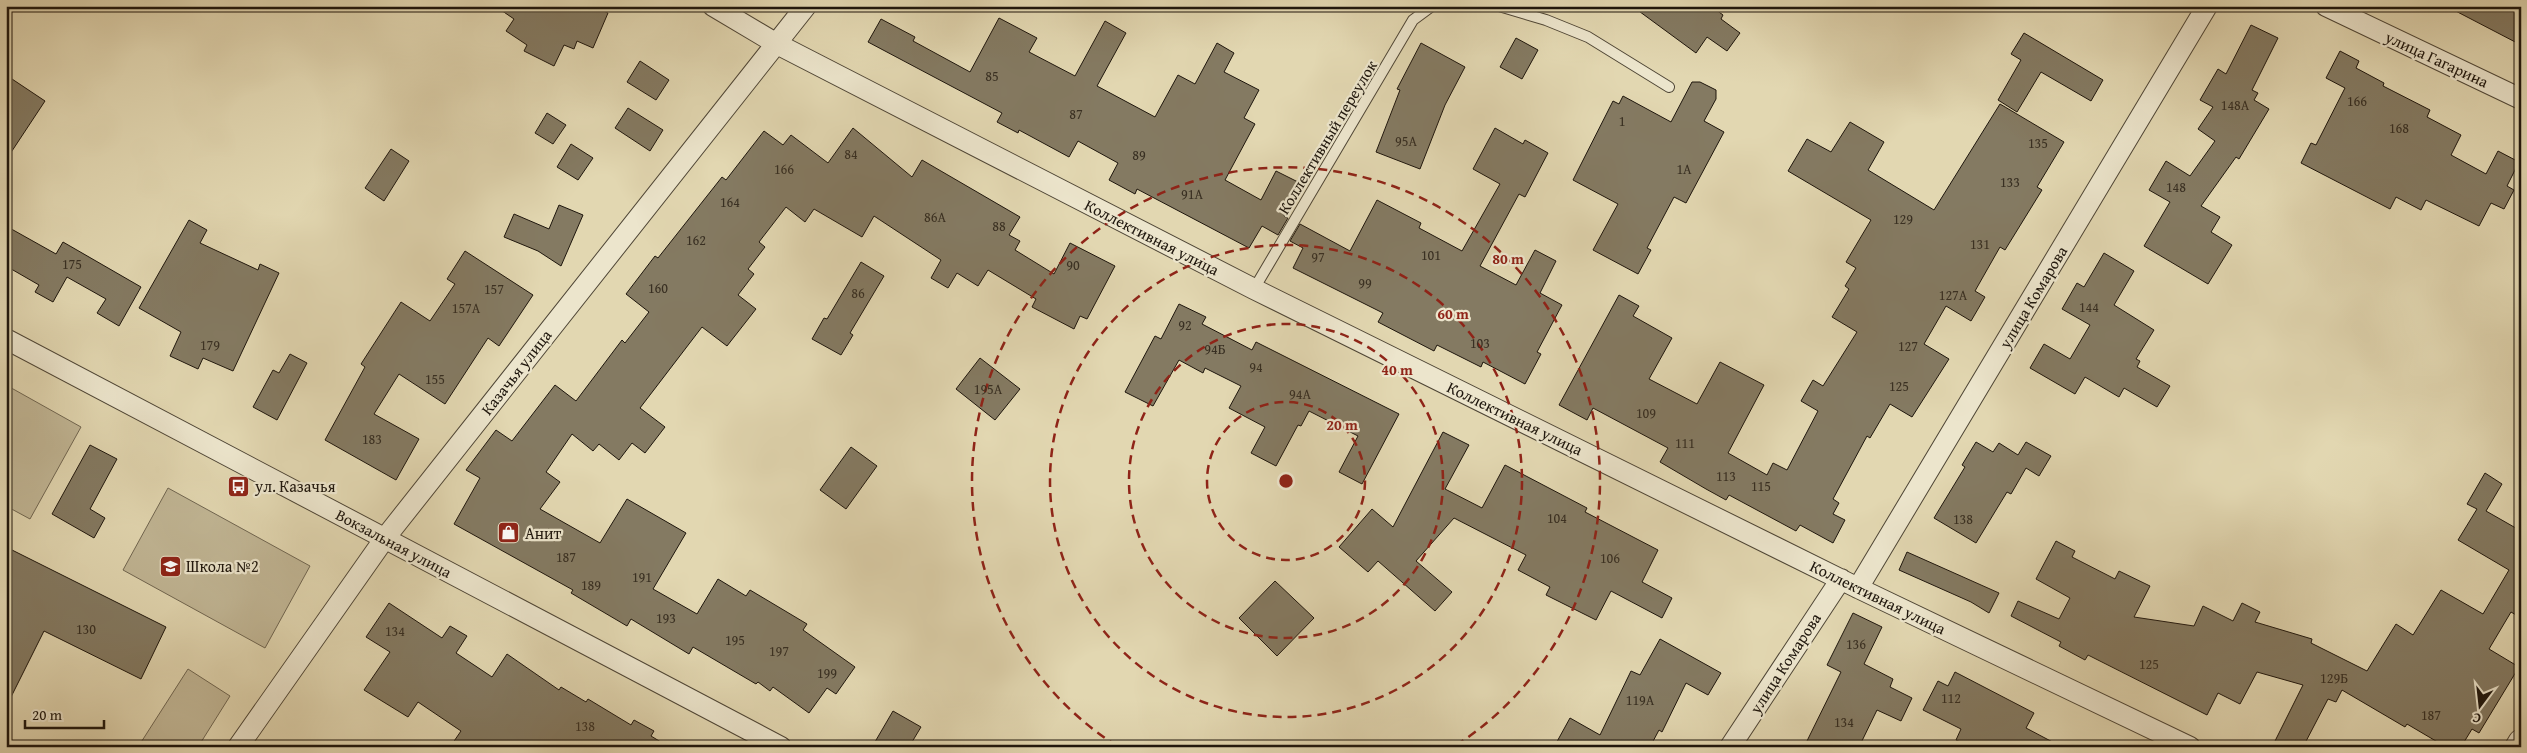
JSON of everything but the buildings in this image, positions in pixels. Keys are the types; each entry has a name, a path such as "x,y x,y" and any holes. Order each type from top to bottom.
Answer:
{"street":[{"name":"Коллективная улица","path":"713,6 777,44 1254,289 1849,583 2190,747"},
{"name":"Казачья улица","path":"238,747 385,538 806,6"},
{"name":"улица Комарова","path":"1730,747 1849,583 2208,6"},
{"name":"улица Гагарина","path":"2326,6 2521,99"},
{"name":"Вокзальная улица","path":"6,339 781,747"},
{"path":"2518,747 2521,742"}],"lane":[{"name":"Коллективный переулок","path":"1254,289 1413,20 1432,6"},
{"path":"1500,6 1546,20 1588,37 1669,87"}],"shaded area":[{"path":"6,385 81,427 30,519 6,506"},
{"path":"168,488 310,566 265,648 123,570"},
{"path":"188,669 230,696 198,747 138,747"}],"place":[{"name":"ул. Казачья","path":"239,486"},
{"name":"Анит","path":"509,533"},
{"name":"Школа №2","path":"170,566"}]}
